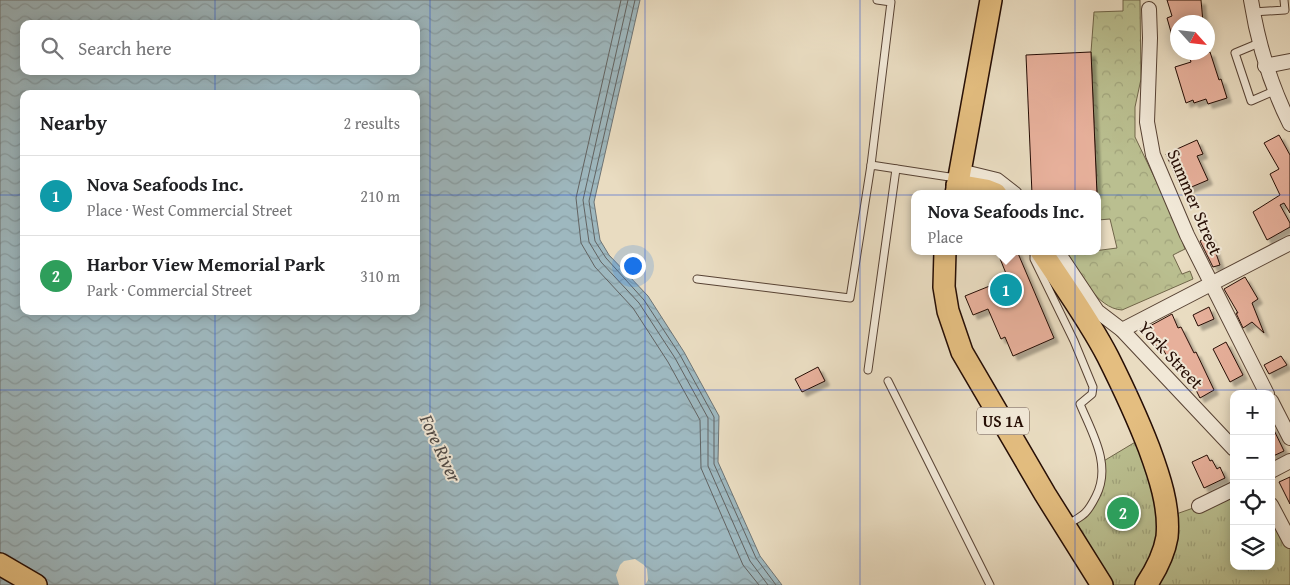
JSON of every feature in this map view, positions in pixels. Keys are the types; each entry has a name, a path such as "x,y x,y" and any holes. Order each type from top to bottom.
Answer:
{"main road":[{"path":"986,190 958,182 991,0"},
{"name":"US 1A","path":"946,255 944,287 948,311 962,352 1045,494 1102,585"},
{"path":"1044,255 1108,356 1144,434 1160,479 1165,502 1166,541 1158,567 1146,585"},
{"path":"0,564 36,585"}],"street":[{"path":"1252,6 1265,66 1274,91 1290,124"},
{"name":"Summer Street","path":"1149,9 1150,38 1147,122 1154,155 1167,189 1211,284 1265,390"},
{"path":"1265,66 1290,61"},
{"path":"958,182 997,180 1010,190"},
{"path":"1122,330 1290,243"},
{"name":"York Street","path":"1060,255 1097,310 1122,330 1230,445"},
{"path":"1275,410 1290,438"},
{"path":"1275,469 1290,461"},
{"path":"1199,506 1230,491"},
{"path":"1275,512 1290,540"}],"lane":[{"path":"696,279 850,298 872,165 892,2 877,0"},
{"path":"1252,6 1285,10 1284,0"},
{"path":"1259,42 1235,53 1251,101 1274,91"},
{"path":"872,165 958,182"},
{"path":"868,370 896,169"},
{"path":"1034,255 1034,259 1074,341 1093,387 1092,394 1080,404 1094,436 1102,462 1101,482 1091,505 1086,512 1066,526"},
{"path":"888,381 990,585"}],"green space":[{"path":"1123,0 1140,0 1141,79 1135,107 1135,137 1172,214 1185,249 1173,255 1182,274 1190,271 1193,279 1122,310 1113,308 1096,296 1081,278 1067,255 1101,255 1101,250 1117,248 1110,219 1101,220 1101,190 1097,190 1091,52 1094,12 1123,11"},
{"path":"1137,441 1162,519 1199,506 1230,491 1230,570 1275,570 1275,513 1290,541 1290,585 1102,585 1066,526 1086,512 1099,490 1102,462"}],"water":[{"name":"Fore River","path":"0,0 640,0 594,202 600,240 609,255 648,296 684,352 719,416 718,462 760,556 782,585 0,585"}],"pier":[{"path":"635,559 647,569 648,580 645,585 619,585 616,575 620,565 624,561"}],"building":[{"path":"1167,0 1201,0 1202,15 1172,15"},
{"path":"1170,17 1170,28 1167,18"},
{"path":"1091,52 1097,190 1032,190 1026,55"},
{"path":"1190,60 1213,60 1227,98 1208,104 1206,99 1194,103 1193,100 1186,103 1175,67 1191,62"},
{"path":"1279,135 1290,155 1290,213 1284,203 1280,205 1290,223 1290,227 1267,240 1253,212 1280,195 1270,174 1279,169 1264,143"},
{"path":"1197,140 1203,154 1197,156 1208,180 1182,191 1166,154"},
{"path":"1210,236 1220,265 1213,267 1200,241"},
{"path":"999,255 1019,255 1054,338 1013,356 1005,337 1001,339 988,309 973,315 965,296 997,283 1011,286"},
{"path":"1245,277 1258,299 1252,303 1264,333 1252,322 1243,328 1236,313 1238,313 1224,289"},
{"path":"1209,307 1214,319 1198,326 1193,315"},
{"path":"1172,314 1178,328 1181,327 1194,353 1196,352 1214,390 1200,398 1190,378 1186,380 1175,360 1171,363 1161,346 1152,345 1154,342 1150,334 1147,333 1148,327"},
{"path":"1226,342 1243,375 1230,382 1213,349"},
{"path":"1281,356 1287,365 1269,374 1264,365"},
{"path":"818,367 825,381 802,392 795,379"},
{"path":"1275,432 1284,451 1275,455"},
{"path":"1207,455 1217,469 1220,467 1225,478 1204,488 1192,462"},
{"path":"1290,477 1290,504 1279,482"}],"place":[{"name":"Nova Seafoods Inc.","path":"1006,290"},
{"name":"Harbor View Memorial Park","path":"1123,513"}]}
